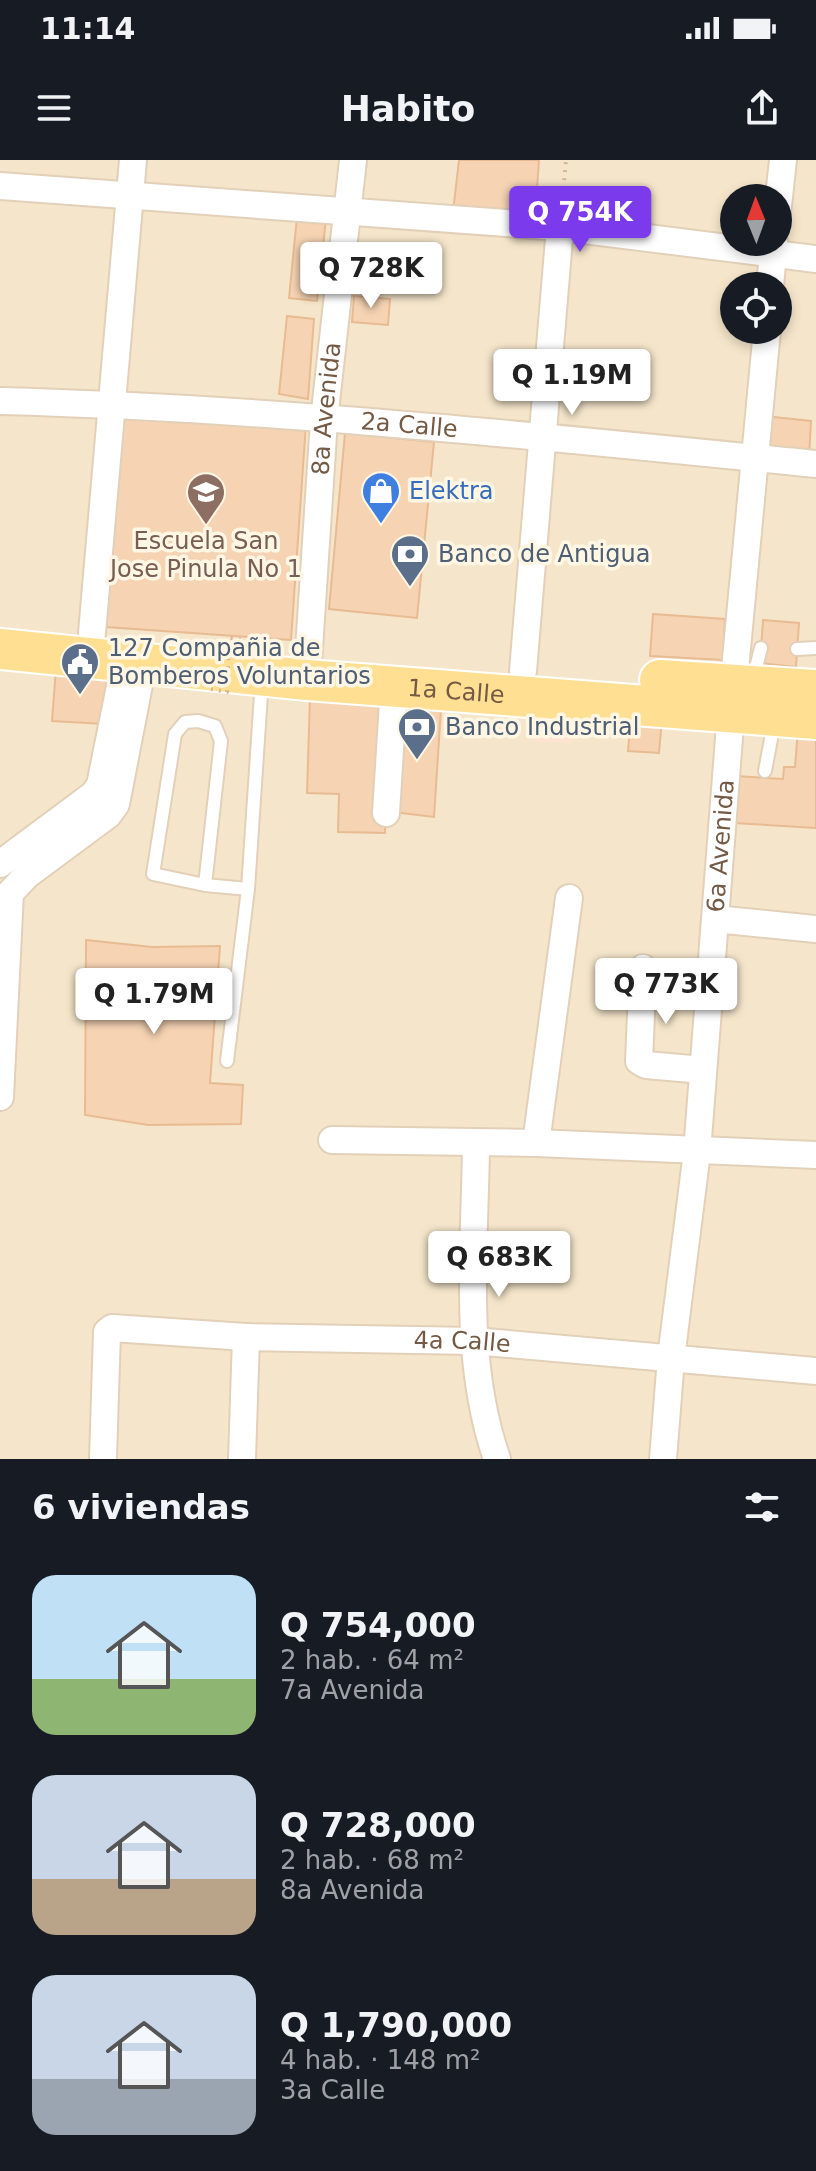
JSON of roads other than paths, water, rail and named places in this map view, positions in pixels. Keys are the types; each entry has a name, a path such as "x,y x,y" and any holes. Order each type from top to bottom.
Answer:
{"main road":[{"name":"1a Calle","path":"0,627 92,633 308,668 816,690"},
{"name":"1a Calle","path":"0,649 263,676 308,668"},
{"name":"1a Calle","path":"395,674 523,671 751,689 816,719"}],"street":[{"path":"92,633 133,160"},
{"name":"8a Avenida","path":"308,668 324,420 353,160"},
{"path":"780,184 783,160"},
{"path":"0,186 560,227 720,243"},
{"path":"523,671 560,227"},
{"path":"792,253 816,259"},
{"name":"6a Avenida","path":"663,1459 671,1358 697,1152 715,919 751,689 758,458 766,344"},
{"name":"2a Calle","path":"0,401 111,404 324,420 816,464"},
{"path":"0,864 94,794 100,785 134,663"},
{"path":"0,1097 10,893 27,875 108,815 116,804 134,663"},
{"path":"386,813 395,674"},
{"path":"536,1143 569,898"},
{"path":"715,919 816,929"},
{"path":"643,968 639,1061 646,1065 703,1070"},
{"path":"332,1140 536,1143 816,1155"},
{"path":"476,1144 474,1341 487,1432 497,1459"},
{"name":"4a Calle","path":"103,1459 108,1329 246,1337 474,1341 816,1371"},
{"path":"242,1459 246,1337"}],"lane":[{"path":"797,649 816,648"},
{"path":"227,1061 248,889 263,676"},
{"path":"751,689 765,771"},
{"path":"205,885 221,741 215,726 198,721 185,722 175,734 153,874 205,885 248,889"}],"place":[{"name":"Elektra","path":"381,525"},
{"name":"Escuela San Jose Pinula No 1","path":"206,526"},
{"name":"Banco de Antigua","path":"410,588"},
{"name":"127 Compañia de Bomberos Voluntarios","path":"80,696"},
{"name":"Banco Industrial","path":"417,761"}]}
